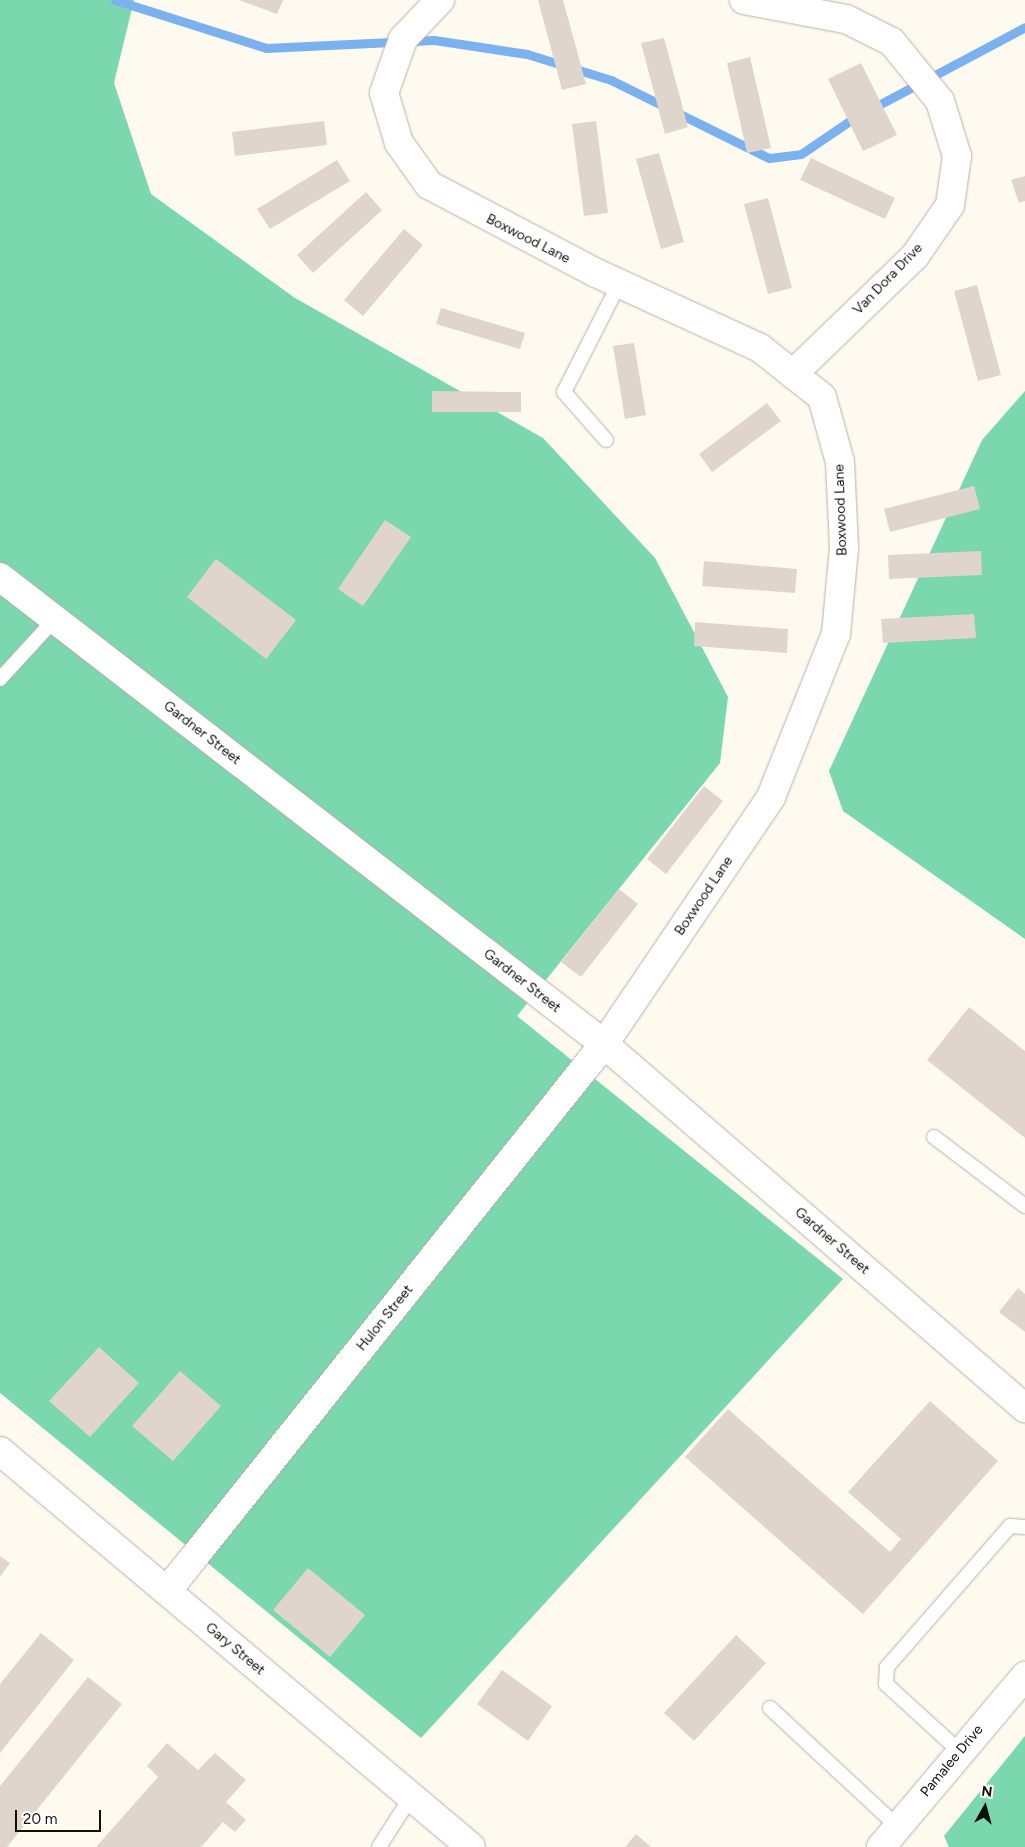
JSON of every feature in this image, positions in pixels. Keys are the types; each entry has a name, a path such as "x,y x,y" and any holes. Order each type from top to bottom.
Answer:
{"street":[{"name":"Boxwood Lane","path":"440,0 403,39 384,93 398,143 429,185 502,227 619,284 760,348 822,397 840,462 844,547 836,634 771,797 604,1044"},
{"name":"Van Dora Drive","path":"744,0 846,18 892,42 940,101 957,156 950,205 915,256 793,374"},
{"name":"Gardner Street","path":"0,577 604,1044 1025,1408"},
{"name":"Hulon Street","path":"167,1591 604,1044"},
{"name":"Gary Street","path":"0,1451 471,1847"},
{"name":"Pamalee Drive","path":"881,1847 958,1750 1025,1676"}],"lane":[{"path":"606,440 564,392 619,284"},
{"path":"0,679 54,620"},
{"path":"934,1137 1025,1206"},
{"path":"958,1750 886,1684 887,1667 1010,1526 1025,1527"},
{"path":"770,1708 898,1827"},
{"path":"379,1847 411,1797"}],"green space":[{"path":"0,0 134,0 114,83 151,194 295,298 543,438 655,558 728,697 720,763 517,1016 843,1279 421,1738 0,1393"},
{"path":"1025,391 1025,939 843,811 829,771 982,440"},
{"path":"1025,1736 1025,1847 949,1847 944,1836"}],"building":[{"path":"239,0 283,0 277,14"},
{"path":"538,0 563,0 586,84 562,90"},
{"path":"664,38 688,127 665,134 641,43"},
{"path":"750,57 771,148 747,153 727,63"},
{"path":"861,63 897,135 863,151 828,79"},
{"path":"324,121 327,145 235,156 232,132"},
{"path":"596,121 608,213 584,216 572,124"},
{"path":"659,153 684,242 661,249 636,159"},
{"path":"811,158 895,198 885,219 800,180"},
{"path":"337,160 350,181 270,229 257,209"},
{"path":"1025,176 1025,201 1019,203 1011,180"},
{"path":"366,192 382,210 313,273 297,255"},
{"path":"768,198 792,288 768,294 744,204"},
{"path":"404,229 423,245 363,316 344,300"},
{"path":"977,285 1001,375 978,381 954,291"},
{"path":"441,308 525,333 520,349 436,324"},
{"path":"634,343 646,415 625,419 613,346"},
{"path":"432,391 521,392 521,412 432,412"},
{"path":"767,403 781,421 712,472 699,454"},
{"path":"974,486 980,509 890,532 884,509"},
{"path":"385,520 411,537 363,606 338,589"},
{"path":"981,551 982,575 889,579 888,555"},
{"path":"216,559 296,620 266,659 187,597"},
{"path":"704,561 797,569 795,593 702,586"},
{"path":"974,614 976,638 883,643 881,619"},
{"path":"695,622 788,629 787,653 694,646"},
{"path":"704,786 723,801 666,874 647,859"},
{"path":"619,889 638,904 581,977 561,962"},
{"path":"969,1007 1025,1051 1025,1138 927,1060"},
{"path":"1018,1288 1025,1294 1025,1332 999,1312"},
{"path":"99,1347 139,1383 90,1437 49,1401"},
{"path":"180,1371 221,1406 173,1461 132,1426"},
{"path":"930,1401 998,1461 863,1614 685,1457 728,1409 890,1552 901,1539 848,1492"},
{"path":"0,1556 10,1563 0,1577"},
{"path":"308,1568 365,1615 330,1657 273,1610"},
{"path":"41,1633 74,1660 0,1753 0,1684"},
{"path":"736,1635 766,1663 694,1741 664,1713"},
{"path":"502,1670 552,1706 528,1741 477,1704"},
{"path":"88,1677 122,1704 7,1847 0,1847 0,1786"},
{"path":"167,1743 198,1770 215,1753 246,1780 226,1802 246,1820 235,1832 223,1822 201,1847 96,1847 158,1777 147,1766"},
{"path":"636,1834 651,1847 625,1847"}],"waterway":[{"path":"115,0 266,48 434,40 527,54 611,80 769,158 801,154 857,116"},
{"path":"871,109 1025,27"}]}
